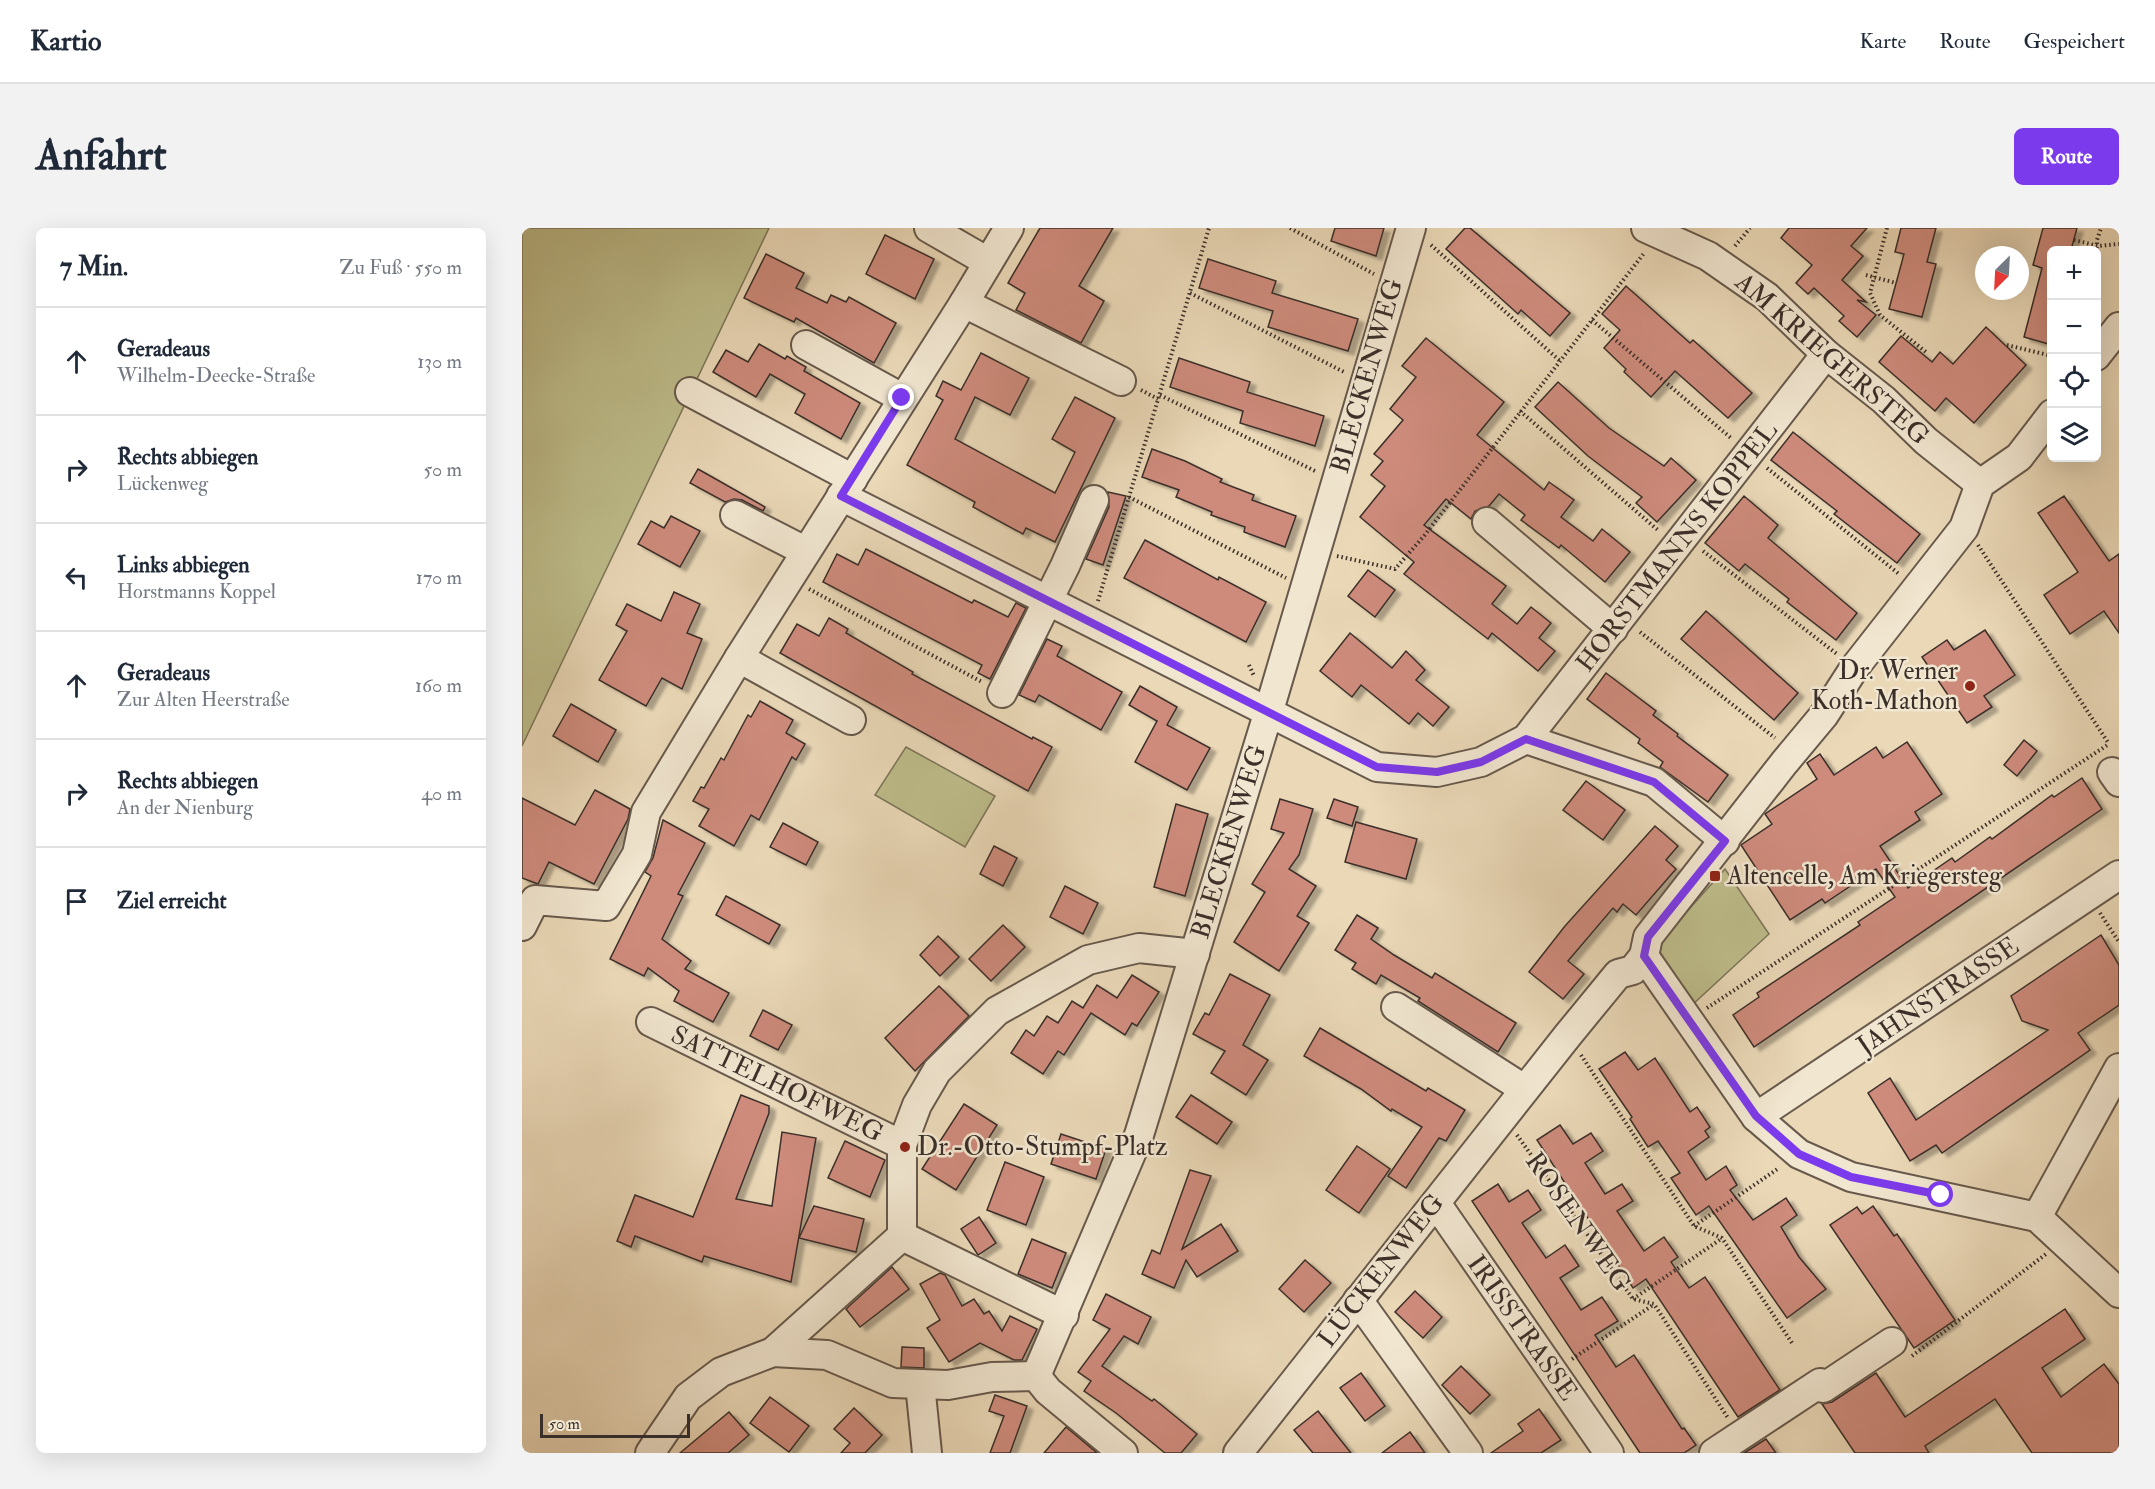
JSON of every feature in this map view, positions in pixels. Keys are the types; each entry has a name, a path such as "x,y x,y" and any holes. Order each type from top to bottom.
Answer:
{"street":[{"path":"929,228 988,262"},
{"path":"522,926 535,900 606,906 637,854 646,812 805,551 964,303 1009,228"},
{"name":"AM KRIEGERSTEG","path":"1653,231 1708,256 1767,297 1826,354 1884,400 1926,441 1980,484"},
{"name":"BLECKENWEG","path":"1036,1376 1139,1135 1316,551 1420,236"},
{"path":"964,303 1121,381"},
{"path":"2099,354 2119,327"},
{"path":"806,345 902,398"},
{"name":"HORSTMANNS KOPPEL","path":"690,392 847,487 1047,600 1268,714 1377,767 1437,772 1481,762 1526,739 1826,354"},
{"path":"2047,421 2019,457 1980,484 1964,528 1855,667 1824,715 1792,752 1648,937 1644,956 1756,1116 1799,1154 1851,1177 2037,1217 2119,1293"},
{"path":"1002,693 1094,500"},
{"path":"735,514 805,551"},
{"path":"1487,522 1617,624"},
{"path":"739,658 851,720"},
{"path":"1526,739 1654,782 1725,841"},
{"name":"JAHNSTRASSE","path":"1756,1116 2119,875"},
{"path":"650,1453 688,1397 721,1372 773,1352 902,1236 902,1145 917,1105 938,1071 997,1011 1089,960 1139,948 1195,954"},
{"name":"LÜCKENWEG","path":"1238,1453 1568,1035 1618,974 1633,970 1644,956"},
{"path":"1396,1008 1524,1089"},
{"name":"SATTELHOFWEG","path":"651,1022 902,1145"},
{"path":"2037,1217 2119,1068"},
{"name":"IRISSTRASSE","path":"1436,1203 1609,1453"},
{"path":"902,1236 1064,1315"},
{"path":"1358,1300 1468,1453"},
{"path":"1724,1448 1820,1383 1823,1388 1892,1342"},
{"path":"773,1352 827,1355 893,1383 948,1385 992,1377 1036,1376 1048,1391 1123,1453"},
{"path":"920,1384 927,1453"}],"path":[{"path":"1092,622 1209,228"},
{"path":"1290,228 1382,278"},
{"path":"1887,228 1870,293 1880,315 1926,352"},
{"path":"2098,246 2101,228"},
{"path":"1316,551 1395,569 1592,320 1653,231"},
{"path":"1420,236 1560,361"},
{"path":"2074,240 2098,246 2119,244"},
{"path":"1866,275 1896,283"},
{"path":"1190,293 1352,376"},
{"path":"1592,320 1750,454 1916,588"},
{"path":"2007,345 2047,355"},
{"path":"1160,395 1323,474"},
{"path":"1520,411 1681,543 1855,667"},
{"path":"1129,497 1291,581"},
{"path":"1964,528 1976,541 2109,744 2116,777"},
{"path":"789,578 1002,693"},
{"path":"1617,624 1792,752"},
{"path":"1689,1020 2109,744"},
{"path":"2088,895 2119,942"},
{"path":"1568,1035 1694,1226 1722,1238 1792,1343"},
{"name":"ROSENWEG","path":"1503,1116 1633,1299 1654,1304 1724,1448"},
{"path":"1694,1226 1799,1154"},
{"path":"1633,1299 1722,1238"},
{"path":"1892,1342 1912,1357 2063,1241"},
{"path":"1552,1372 1654,1304"}],"shaded area":[{"path":"522,228 769,228 522,746"},
{"path":"906,747 995,796 965,847 875,795"},
{"path":"1725,869 1769,934 1692,1005 1655,947"}],"building":[{"path":"1040,228 1113,228 1079,286 1104,301 1081,343 1016,310 1025,293 1008,283"},
{"path":"1335,228 1384,228 1376,256 1331,241"},
{"path":"1465,228 1470,228 1570,313 1550,336 1521,310 1518,314 1446,249"},
{"path":"1789,228 1867,228 1851,246 1863,256 1842,280 1866,302 1857,300 1876,315 1857,337 1839,321 1844,316 1814,288 1808,294 1796,283 1812,265 1781,238"},
{"path":"1901,228 1936,228 1927,262 1936,264 1922,317 1889,309 1904,254 1895,252"},
{"path":"2043,228 2077,228 2072,246 2047,246 2047,344 2024,337 2042,268 2033,265"},
{"path":"885,235 934,259 915,299 866,274"},
{"path":"766,254 804,273 796,288 827,303 831,295 846,302 849,297 896,323 874,363 796,318 794,322 744,298"},
{"path":"1208,259 1276,281 1272,293 1358,319 1348,351 1268,327 1273,311 1199,288"},
{"path":"1626,286 1690,343 1693,340 1752,393 1728,418 1675,371 1651,397 1624,372 1626,369 1604,348 1620,330 1602,314"},
{"path":"1986,327 2026,365 1974,423 1946,398 1935,411 1879,362 1901,336 1932,362 1940,352 1953,364"},
{"path":"1426,338 1504,402 1477,435 1544,490 1549,482 1574,500 1561,517 1593,541 1602,529 1630,552 1605,582 1561,545 1559,548 1521,520 1525,515 1499,494 1489,506 1475,511 1471,519 1446,499 1424,525 1506,586 1492,604 1517,624 1531,607 1551,623 1539,638 1555,651 1538,671 1492,633 1488,639 1404,574 1414,562 1360,517 1385,486 1371,475 1383,461 1374,454 1403,420 1390,409 1416,377 1402,366"},
{"path":"759,344 785,359 787,356 806,367 804,371 860,403 841,439 795,413 805,394 770,374 756,397 713,372 726,350 748,362"},
{"path":"981,353 1029,378 1010,415 975,397 955,439 1055,493 1075,452 1052,439 1075,397 1115,418 1055,542 1026,528 1023,534 973,507 975,502 907,465 943,400 936,396 943,381 961,390"},
{"path":"1179,358 1250,382 1247,392 1324,416 1315,446 1240,423 1243,411 1170,387"},
{"path":"1558,382 1609,428 1664,466 1671,458 1696,480 1657,522 1636,503 1642,497 1588,456 1535,407"},
{"path":"1793,432 1920,534 1897,563 1834,514 1837,511 1771,460"},
{"path":"1152,449 1185,461 1222,479 1220,482 1254,495 1252,500 1296,516 1285,547 1244,532 1245,527 1211,515 1212,512 1176,497 1179,490 1142,477"},
{"path":"698,469 765,507 763,511 742,500 734,499 725,502 690,483"},
{"path":"1108,492 1126,496 1103,565 1086,559 1109,507"},
{"path":"1744,496 1778,525 1768,538 1857,613 1836,640 1787,602 1789,599 1745,564 1739,571 1705,543"},
{"path":"2064,496 2109,561 2119,554 2119,633 2104,611 2070,634 2044,595 2078,572 2038,513"},
{"path":"671,516 700,531 680,567 638,544 651,521 664,528"},
{"path":"1145,540 1218,580 1219,577 1266,602 1246,642 1124,578"},
{"path":"866,549 972,603 974,600 1008,617 1016,603 1026,608 990,679 978,673 982,665 823,582 837,554 858,565"},
{"path":"1368,570 1395,590 1375,617 1348,596"},
{"path":"674,592 700,604 687,633 702,639 682,689 662,678 646,706 599,680 627,631 616,625 627,604 661,621"},
{"path":"1706,611 1798,693 1774,720 1681,639"},
{"path":"829,618 848,629 846,633 913,672 912,674 1032,739 1033,737 1052,747 1028,791 780,653 797,624 819,636"},
{"name":"Dr. Werner Koth-Mathon","path":"1985,630 2015,675 1984,696 1992,707 1967,723 1922,657 1947,640 1954,650"},
{"path":"1350,633 1392,668 1406,651 1425,670 1416,680 1449,707 1433,726 1418,713 1409,724 1361,685 1352,697 1320,671"},
{"path":"1047,639 1062,646 1057,656 1122,692 1101,730 1039,695 1035,702 1019,695"},
{"path":"1606,673 1656,711 1653,715 1728,775 1708,802 1660,767 1663,762 1638,743 1640,739 1587,699"},
{"path":"1140,686 1177,707 1167,725 1210,748 1187,790 1135,762 1157,721 1129,705"},
{"path":"760,701 793,720 786,733 805,744 796,760 792,757 759,820 751,815 734,846 699,826 709,809 693,801 701,787 704,788 721,758 724,760 748,715 751,717"},
{"path":"571,704 616,730 598,762 553,736"},
{"path":"2024,740 2037,751 2017,776 2004,765"},
{"path":"1907,742 1942,794 1915,812 1920,820 1880,846 1908,888 1952,858 1955,862 1990,837 1992,839 2052,795 2054,797 2082,778 2102,809 1754,1047 1733,1015 1759,997 1757,993 1860,925 1858,922 1895,897 1876,869 1825,903 1822,899 1790,920 1741,845 1772,824 1765,814 1817,779 1807,763 1820,754 1834,775 1876,747 1883,758"},
{"path":"1586,781 1625,810 1603,840 1563,810"},
{"path":"595,790 630,809 628,819 594,884 549,862 538,884 522,878 522,798 575,825"},
{"path":"1280,799 1313,809 1299,855 1289,869 1316,886 1297,916 1309,923 1279,971 1234,942 1265,892 1252,884 1284,833 1271,829"},
{"path":"1334,799 1358,807 1352,826 1327,818"},
{"path":"1176,804 1208,814 1185,896 1154,887"},
{"path":"663,820 705,843 678,894 683,896 662,939 691,961 685,969 729,993 713,1022 674,1001 679,991 648,968 644,976 610,959 651,876 645,872 653,858"},
{"path":"1356,822 1417,839 1406,879 1345,862"},
{"path":"783,823 818,842 806,865 770,847"},
{"path":"1655,826 1678,846 1666,860 1676,869 1636,915 1623,904 1617,912 1613,908 1568,961 1584,974 1563,999 1529,972 1565,926"},
{"path":"994,846 1017,858 1003,886 980,874"},
{"path":"1065,886 1098,903 1083,934 1050,917"},
{"path":"726,896 780,925 769,944 716,915"},
{"path":"1357,915 1378,928 1371,939 1394,955 1432,978 1435,973 1516,1023 1498,1052 1418,1001 1420,998 1381,975 1376,984 1352,969 1356,963 1335,950"},
{"path":"1003,925 1025,947 991,981 969,959"},
{"path":"2101,935 2119,965 2119,1005 2078,1033 2090,1050 1942,1153 1936,1145 1910,1161 1868,1093 1890,1078 1916,1120 2048,1030 2022,1021 2011,996"},
{"path":"938,936 959,957 940,976 920,955"},
{"path":"1230,974 1270,995 1243,1045 1268,1060 1246,1095 1211,1073 1225,1051 1193,1034 1205,1013 1209,1015"},
{"path":"1132,975 1159,992 1137,1026 1132,1023 1125,1035 1091,1013 1064,1055 1058,1051 1043,1074 1011,1053 1026,1030 1034,1036 1047,1016 1058,1023 1072,1001 1083,1008 1097,985 1117,998"},
{"path":"939,986 969,1016 915,1071 885,1038"},
{"path":"763,1010 792,1025 778,1050 750,1036"},
{"path":"1320,1028 1426,1091 1428,1088 1465,1110 1446,1141 1439,1138 1406,1188 1388,1176 1422,1127 1392,1109 1391,1111 1361,1089 1304,1056"},
{"path":"1625,1052 1638,1070 1655,1058 1690,1112 1697,1107 1710,1127 1705,1131 1709,1137 1688,1152 1706,1180 1726,1166 1737,1185 1730,1190 1753,1220 1786,1198 1797,1215 1781,1227 1799,1257 1826,1289 1787,1318 1709,1206 1696,1215 1671,1178 1680,1173 1658,1141 1648,1147 1630,1119 1632,1117 1599,1069"},
{"path":"741,1095 769,1106 769,1113 736,1199 772,1206 782,1132 816,1138 791,1282 704,1256 702,1262 635,1236 631,1247 617,1241 635,1195 693,1217"},
{"path":"1191,1095 1232,1122 1217,1144 1176,1117"},
{"path":"964,1104 997,1125 956,1190 922,1169"},
{"path":"1560,1125 1573,1144 1591,1133 1603,1151 1585,1163 1605,1194 1622,1184 1633,1201 1617,1211 1644,1251 1664,1237 1678,1257 1671,1262 1689,1288 1705,1277 1780,1390 1738,1417 1646,1279 1633,1288 1537,1140"},
{"path":"1061,1134 1106,1149 1096,1179 1051,1164"},
{"path":"845,1141 885,1160 870,1197 828,1178"},
{"path":"1357,1146 1390,1169 1359,1213 1326,1190"},
{"path":"1005,1162 1044,1177 1026,1225 987,1210"},
{"path":"1190,1170 1211,1176 1182,1249 1221,1224 1238,1251 1197,1277 1186,1260 1174,1288 1142,1274 1152,1250 1160,1254"},
{"path":"1498,1184 1509,1202 1528,1190 1541,1210 1522,1223 1546,1258 1565,1245 1579,1266 1560,1278 1581,1310 1602,1297 1618,1321 1595,1335 1616,1367 1634,1355 1682,1429 1684,1428 1696,1445 1684,1453 1640,1453 1472,1201"},
{"path":"814,1206 864,1219 856,1252 799,1238"},
{"path":"1873,1206 1894,1236 1897,1234 1955,1320 1914,1348 1830,1225 1857,1207 1862,1214"},
{"path":"979,1217 996,1243 978,1255 961,1229"},
{"path":"1032,1239 1066,1253 1052,1288 1018,1274"},
{"path":"1305,1260 1331,1283 1304,1312 1279,1289"},
{"path":"892,1267 909,1289 860,1327 846,1309"},
{"path":"940,1273 945,1275 962,1306 974,1299 984,1314 989,1311 1002,1331 1010,1316 1037,1329 1022,1360 1014,1360 980,1343 949,1362 927,1328 940,1320 920,1284"},
{"path":"1415,1291 1442,1317 1423,1338 1395,1312"},
{"path":"1106,1294 1151,1317 1138,1344 1124,1336 1102,1366 1152,1401 1154,1399 1197,1434 1181,1453 1165,1453 1116,1413 1084,1391 1091,1381 1078,1372 1110,1329 1093,1320"},
{"path":"2065,1309 2085,1339 2042,1368 2061,1397 2104,1364 2119,1384 2119,1453 2032,1453 1995,1399 1925,1446 1929,1453 1855,1453 1822,1404 1832,1402 1876,1373 1905,1417"},
{"path":"902,1347 924,1348 924,1368 901,1367"},
{"path":"1461,1366 1490,1395 1470,1414 1442,1385"},
{"path":"1361,1373 1385,1406 1365,1421 1340,1388"},
{"path":"995,1395 1027,1406 1010,1453 990,1453 1004,1416 989,1411"},
{"path":"770,1397 809,1426 789,1452 750,1423"},
{"path":"854,1408 882,1435 865,1453 841,1453 850,1443 834,1429"},
{"path":"1539,1409 1561,1440 1541,1453 1491,1453 1523,1431 1518,1424"},
{"path":"1318,1411 1351,1453 1313,1453 1294,1430"},
{"path":"729,1412 749,1435 728,1453 680,1453"},
{"path":"1066,1427 1097,1453 1044,1453"},
{"path":"1410,1432 1425,1453 1382,1453"},
{"path":"1766,1439 1776,1453 1744,1453"}],"place":[{"name":"Dr. Werner Koth-Mathon","path":"1970,686"},
{"name":"Altencelle, Am Kriegersteg","path":"1715,876"},
{"name":"Dr.-Otto-Stumpf-Platz","path":"905,1147"}],"route":[{"path":"902,398 841,496 1092,622 1268,714 1377,767 1437,772 1481,762 1526,739 1654,782 1725,841 1648,937 1644,956 1756,1116 1799,1154 1851,1177 1941,1195"}]}
